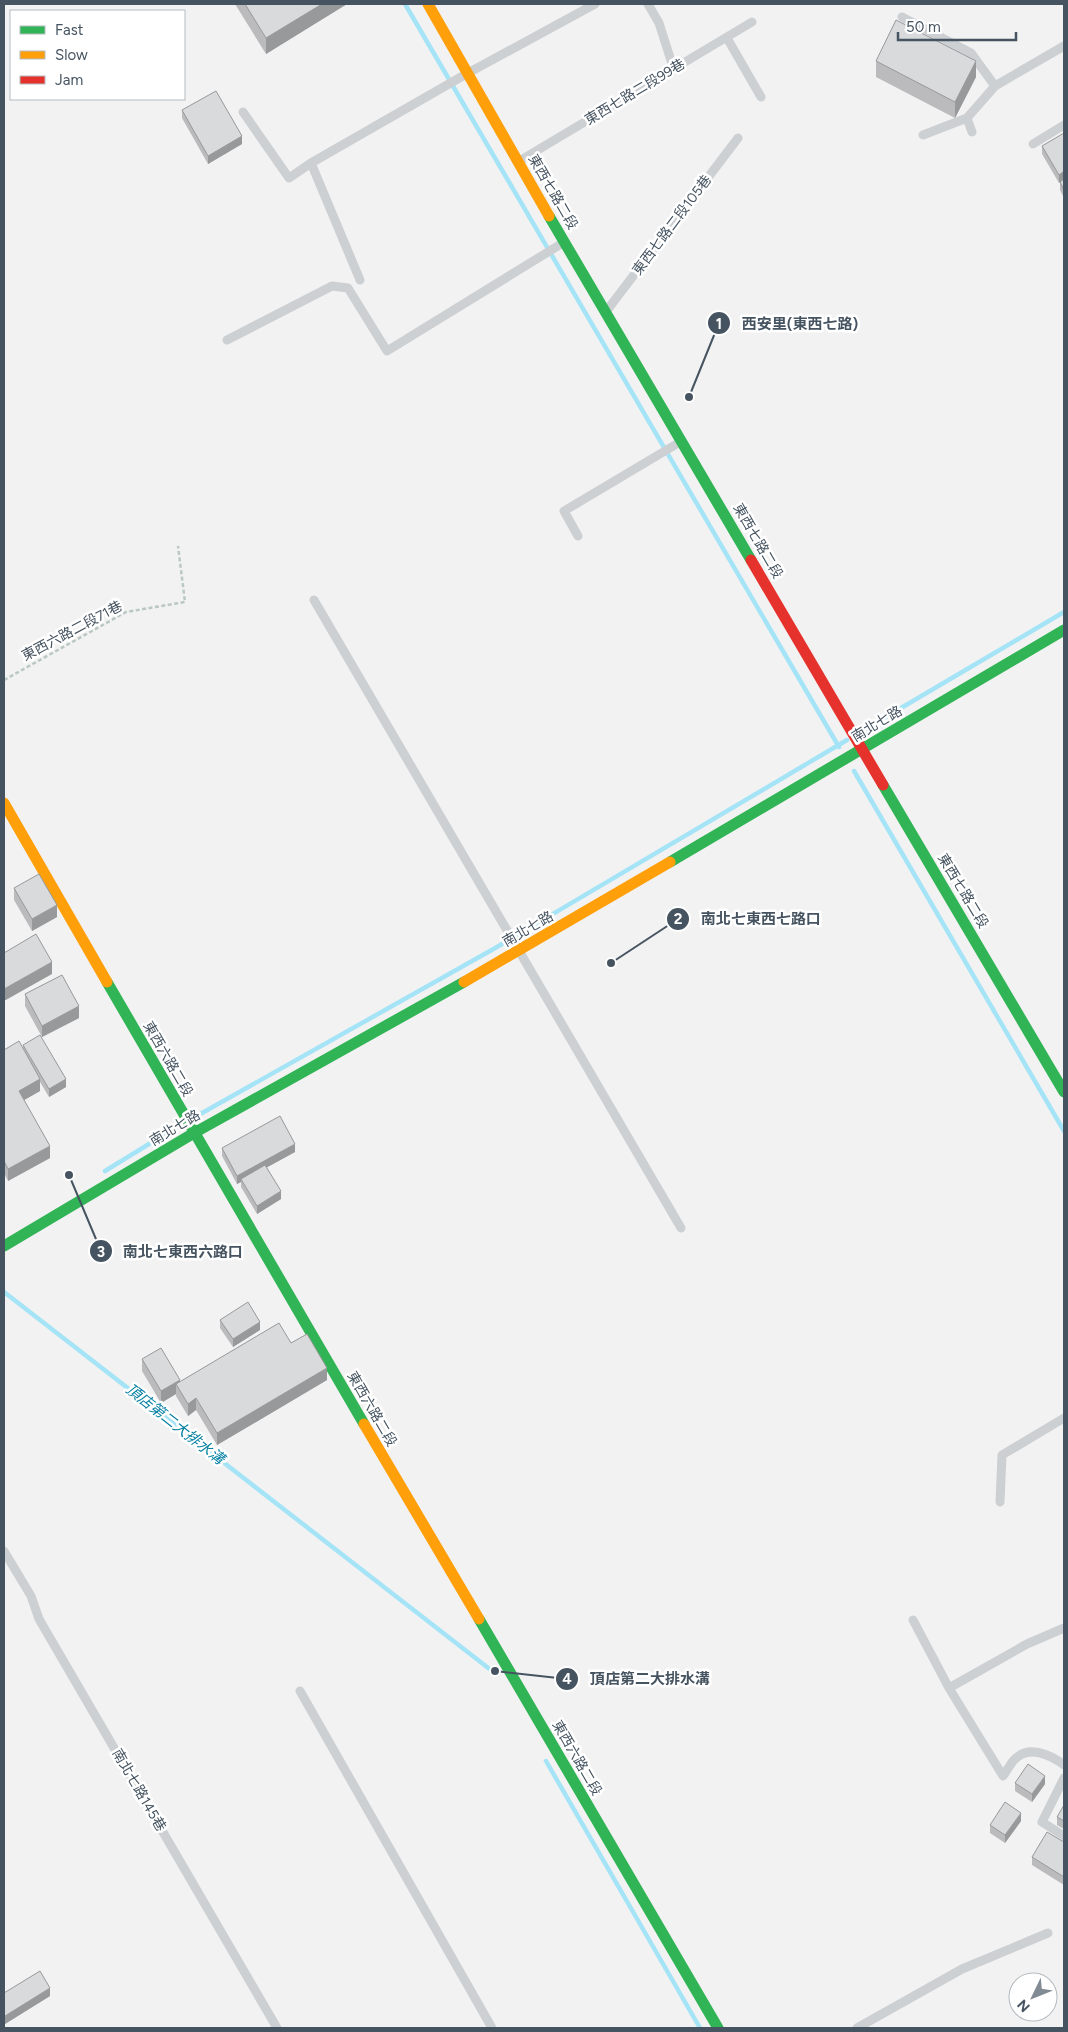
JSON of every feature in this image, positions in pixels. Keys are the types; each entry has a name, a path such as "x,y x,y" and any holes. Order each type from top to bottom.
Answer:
{"street":[{"name":"東西七路二段","path":"428,4 564,242 1064,1092"},
{"name":"南北七路","path":"4,1246 194,1133 518,952 1064,630"},
{"name":"東西六路二段","path":"4,803 194,1133 718,2028"}],"lane":[{"path":"243,112 289,178 311,163 468,72 595,4"},
{"path":"648,4 659,23 674,70"},
{"path":"902,17 971,53 995,86"},
{"name":"東西七路二段99巷","path":"518,162 752,22"},
{"path":"727,38 761,97"},
{"path":"923,135 968,118 995,86 1064,46"},
{"path":"968,118 972,132"},
{"path":"1033,144 1064,125"},
{"name":"東西七路二段105巷","path":"606,311 738,138"},
{"path":"311,163 360,280"},
{"path":"227,340 332,286 348,288 387,351 564,242"},
{"path":"578,536 564,511 682,440"},
{"path":"314,600 681,1228"},
{"path":"1000,1502 1002,1455 1064,1418"},
{"name":"南北七路145巷","path":"4,1551 31,1596 39,1619 277,2028"},
{"path":"913,1620 949,1688 1003,1776 1015,1758 1028,1751 1051,1755 1064,1765"},
{"path":"949,1688 1027,1644 1064,1628"},
{"path":"300,1691 492,2028"},
{"path":"1064,1778 1042,1822 1064,1836"},
{"path":"857,2028 962,1969 1048,1933"}],"path":[{"name":"東西六路二段71巷","path":"4,680 126,612 185,602 178,546"}],"building":[{"path":"245,4 322,4 266,38"},
{"path":"896,20 976,61 955,102 876,61"},
{"path":"216,91 242,136 208,156 182,110"},
{"path":"1064,133 1064,171 1059,175 1042,146"},
{"path":"1064,179 1064,190 1060,182"},
{"path":"39,874 57,905 32,919 14,888"},
{"path":"36,934 52,962 4,989 4,953"},
{"path":"62,975 79,1006 42,1026 25,994"},
{"path":"40,1035 66,1079 49,1089 23,1045"},
{"path":"19,1041 40,1079 19,1091 50,1146 8,1169 4,1161 4,1050"},
{"path":"280,1116 295,1144 237,1176 222,1148"},
{"path":"265,1165 281,1191 257,1206 241,1179"},
{"path":"248,1302 260,1322 233,1339 220,1320"},
{"path":"279,1323 291,1343 307,1334 327,1368 217,1433 196,1398 188,1404 176,1384"},
{"path":"161,1348 180,1380 161,1391 142,1359"},
{"path":"1028,1764 1045,1776 1032,1794 1015,1783"},
{"path":"1005,1802 1021,1813 1005,1835 990,1825"},
{"path":"1064,1805 1064,1821 1057,1817"},
{"path":"1047,1832 1064,1842 1064,1877 1032,1857"},
{"path":"40,1971 50,1988 5,2016 4,1993"}],"waterway":[{"path":"405,4 839,747"},
{"path":"862,731 1064,612"},
{"path":"195,1117 497,947 847,740"},
{"path":"854,771 1064,1131"},
{"path":"105,1171 180,1125"},
{"name":"頂店第二大排水溝","path":"4,1292 496,1674"},
{"name":"頂店第二大排水溝","path":"546,1761 700,2028"}],"traffic: fast":[{"path":"549,216 751,560"},
{"path":"670,862 1064,630"},
{"path":"883,785 1064,1092"},
{"path":"107,982 364,1424"},
{"path":"4,1246 194,1133 464,982"},
{"path":"479,1619 718,2028"}],"traffic: slow":[{"path":"428,4 549,216"},
{"path":"4,803 107,982"},
{"path":"464,982 670,862"},
{"path":"364,1424 479,1619"}],"traffic: jam":[{"path":"751,560 883,785"}],"place":[{"name":"西安里(東西七路)","path":"689,397"},
{"name":"南北七東西七路口","path":"611,963"},
{"name":"南北七東西六路口","path":"69,1175"},
{"name":"頂店第二大排水溝","path":"495,1671"}]}
